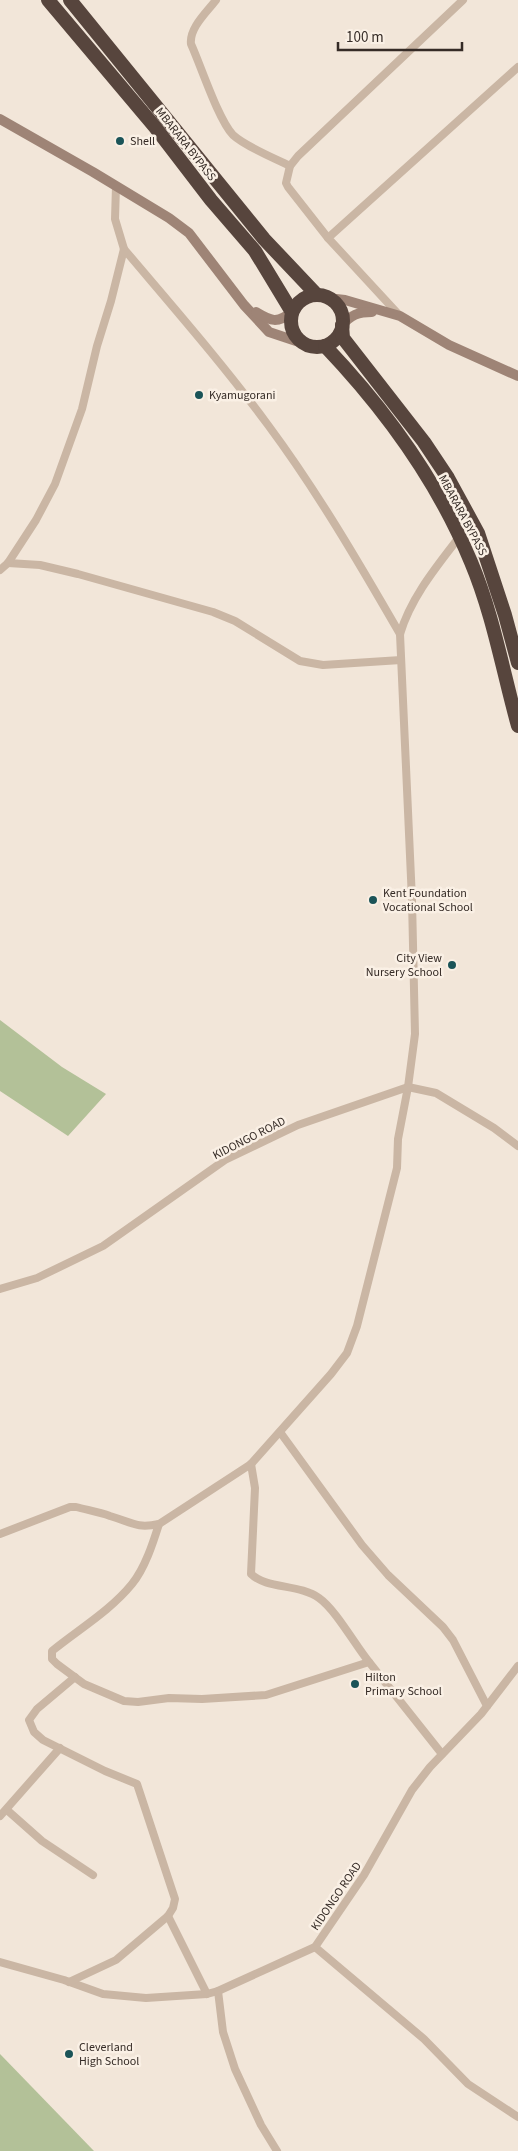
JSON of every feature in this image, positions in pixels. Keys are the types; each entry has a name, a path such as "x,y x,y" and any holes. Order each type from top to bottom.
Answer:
{"highway":[{"name":"MBARARA BYPASS","path":"48,0 155,127 211,200 255,251 292,312"},
{"name":"MBARARA BYPASS","path":"70,0 264,239 322,297"},
{"path":"322,297 337,306 342,318 339,334 333,342 325,346 311,347 304,344 292,330 292,312 305,298 322,297"},
{"name":"MBARARA BYPASS","path":"342,325 343,338 424,442 448,478 478,533 506,615 518,663"},
{"name":"MBARARA BYPASS","path":"325,346 342,363 390,423 435,490 460,536 472,564 492,624 518,726"}],"main road":[{"path":"0,119 169,218 189,233 244,305 269,332 304,344"},
{"path":"322,297 345,300 400,316 449,345 518,376"},
{"path":"244,305 270,320 283,319 292,312"},
{"path":"342,325 350,316 360,312 383,312"}],"street":[{"path":"216,0 190,38 226,126 238,138 290,166"},
{"path":"400,316 328,238 286,183 290,166 298,156 463,0"},
{"path":"328,238 518,66"},
{"path":"116,186 115,219 124,249 197,334 269,426 366,574 400,634"},
{"path":"0,570 8,563 36,520 54,484 82,409 97,346 112,301 124,249"},
{"path":"0,1534 76,1506 111,1516 135,1526 142,1527 159,1524 251,1464 347,1353 359,1317 397,1168 398,1139 408,1087 415,1034 412,900 400,634 404,621 418,593 439,561 460,536"},
{"path":"8,563 40,565 78,574 214,612 266,639 300,661 310,664 323,665 401,660"},
{"path":"408,1087 436,1094 487,1124 518,1146"},
{"name":"KIDONGO ROAD","path":"0,1289 37,1278 103,1246 225,1160 240,1152 298,1125 408,1087"},
{"path":"280,1432 362,1545 388,1575 443,1627 453,1640 487,1706"},
{"path":"251,1464 254,1488 251,1574 260,1580 302,1589 319,1598 442,1754"},
{"path":"159,1524 154,1540 133,1583 110,1606 51,1654 52,1659 57,1664 84,1684 124,1701 138,1702 169,1698 245,1697 266,1695 369,1662"},
{"name":"KIDONGO ROAD","path":"0,1962 103,1994 146,1998 207,1994 218,1991 315,1946 364,1875 412,1790 442,1754 487,1706 518,1666"},
{"path":"69,1982 116,1960 168,1916 173,1908 174,1898 137,1784 43,1740 34,1732 29,1720 37,1709 75,1677"},
{"path":"0,1816 60,1748"},
{"path":"7,1810 42,1841 93,1875"},
{"path":"168,1916 207,1994"},
{"path":"315,1946 424,2039 468,2084 518,2117"},
{"path":"218,1991 223,2032 235,2069 261,2124 277,2151"}],"green space":[{"path":"0,1020 62,1067 106,1094 68,1136 0,1091"},
{"path":"0,2054 94,2151 0,2151"}],"place":[{"name":"Shell","path":"120,141"},
{"name":"Kyamugorani","path":"199,395"},
{"name":"Kent Foundation Vocational School","path":"373,900"},
{"name":"City View Nursery School","path":"452,965"},
{"name":"Hilton Primary School","path":"355,1684"},
{"name":"Cleverland High School","path":"69,2054"}]}
